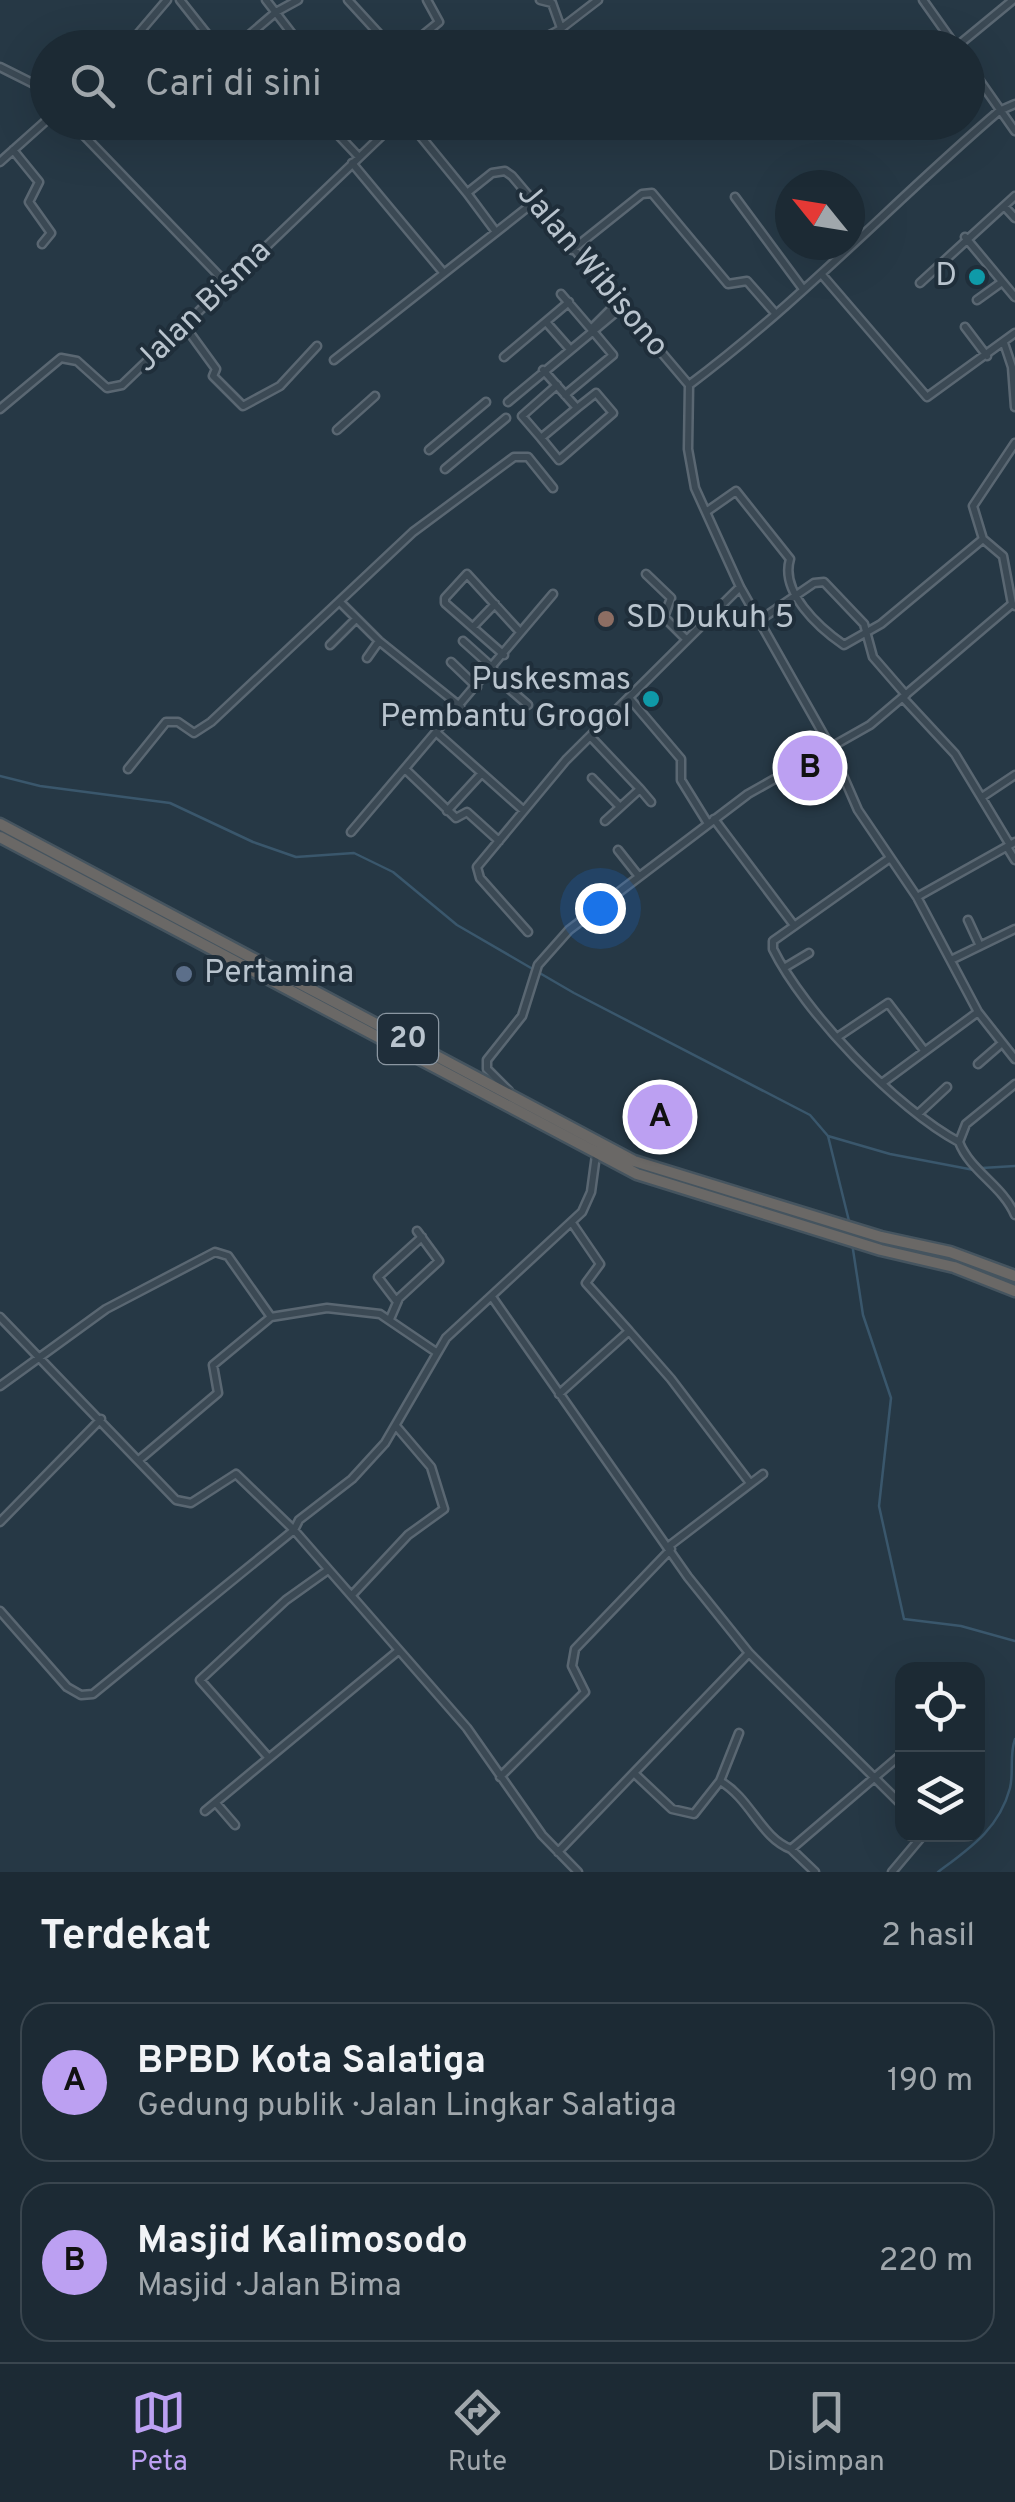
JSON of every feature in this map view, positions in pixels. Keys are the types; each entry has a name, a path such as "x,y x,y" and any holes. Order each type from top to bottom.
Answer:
{"highway":[{"name":"20","path":"0,824 360,1013 530,1114"},
{"name":"20","path":"0,837 570,1135 662,1172 954,1267 1015,1291"},
{"name":"20","path":"570,1135 596,1155 658,1182 828,1226"},
{"name":"20","path":"881,1244 950,1252 1015,1276"}],"street":[{"path":"141,30 167,0"},
{"path":"180,0 204,30"},
{"path":"266,0 290,30"},
{"path":"255,30 298,0"},
{"path":"348,0 376,30"},
{"path":"427,0 439,22 429,30"},
{"path":"540,0 552,2 561,28"},
{"path":"557,30 598,0"},
{"path":"923,0 945,30"},
{"path":"977,30 1013,0"},
{"path":"0,67 30,82"},
{"path":"985,90 1015,130"},
{"path":"985,123 1015,104"},
{"path":"0,162 30,135"},
{"path":"88,140 226,283"},
{"path":"340,140 442,272"},
{"name":"Jalan Bisma","path":"0,409 61,358 72,358 103,386 117,388 377,140"},
{"name":"Jalan Wibisono","path":"424,140 467,193 502,170 689,385"},
{"path":"965,140 903,192 823,276 689,385 688,450 706,512 740,587 830,746 858,810 916,897 978,1012 1015,1059"},
{"path":"13,150 40,182 29,200 51,233 42,244"},
{"path":"572,250 642,194 652,192 728,284 747,282 775,313"},
{"path":"467,193 496,232"},
{"path":"734,196 803,290"},
{"path":"920,283 1015,196"},
{"path":"334,360 533,203"},
{"path":"1004,206 1015,218"},
{"path":"966,237 1015,297"},
{"path":"823,276 926,396 1015,333"},
{"path":"977,300 1002,282"},
{"path":"561,294 613,356 565,395"},
{"path":"504,358 569,302"},
{"path":"508,402 619,306"},
{"path":"546,322 569,348"},
{"path":"184,325 208,352 216,370 213,376 243,406 280,386 317,346"},
{"path":"965,327 987,356"},
{"path":"1004,343 1012,367 1015,407"},
{"path":"543,370 577,408"},
{"path":"541,438 596,393 613,413 558,460 522,416 557,385"},
{"path":"337,430 375,396"},
{"path":"429,450 486,402"},
{"path":"445,469 506,418"},
{"path":"530,1114 492,1074 487,1060 522,1016 538,965 568,930 711,821 870,724 1013,605 1003,556 983,539 973,506 1015,443"},
{"path":"128,769 166,722 172,720 198,732 412,532 517,455 532,461 553,488"},
{"path":"706,512 736,491 790,559 786,574 796,597 841,644 848,645 983,539"},
{"path":"504,654 444,601 467,574 520,632"},
{"path":"646,574 671,598 664,617 686,639"},
{"path":"760,620 814,583 824,582 861,620 872,657 948,745 1011,845 1015,860"},
{"path":"528,932 478,874 478,867 590,736 740,587"},
{"path":"352,832 553,594"},
{"path":"341,602 379,641 461,707"},
{"path":"473,628 495,604"},
{"path":"330,645 356,620"},
{"path":"367,658 379,641"},
{"path":"463,641 528,705"},
{"path":"451,662 478,687"},
{"path":"630,699 681,759 683,784 793,924"},
{"path":"438,734 523,810"},
{"path":"590,736 651,802"},
{"path":"405,769 447,811 458,819 467,812 499,840"},
{"path":"447,811 481,774"},
{"path":"982,797 1015,775"},
{"path":"592,778 620,807"},
{"path":"605,821 640,789"},
{"path":"916,897 1011,845"},
{"path":"618,850 637,874"},
{"path":"890,858 793,924 772,945 802,996 882,1083 959,1142 975,1166 1007,1196 1015,1215"},
{"path":"968,920 980,946"},
{"path":"950,960 1015,929"},
{"path":"784,968 808,953"},
{"path":"839,1036 888,1003 923,1050"},
{"path":"882,1083 978,1012"},
{"path":"978,1064 1001,1044"},
{"path":"959,1142 966,1124 1015,1084"},
{"path":"918,1114 947,1087"},
{"path":"0,1611 74,1692 87,1696 99,1690 294,1530 299,1520 365,1466 396,1426 436,1352 572,1223 589,1200 596,1155"},
{"path":"572,1223 600,1264 586,1283 672,1379 750,1482"},
{"path":"390,1319 397,1302 440,1262 419,1234 378,1277 397,1302"},
{"path":"0,1386 37,1355 106,1310 218,1252 228,1256 271,1317"},
{"path":"492,1297 749,1654 788,1687 895,1798"},
{"path":"140,1459 217,1394 220,1389 211,1368 271,1317 344,1308 390,1319 436,1352"},
{"path":"0,1317 181,1503 191,1503 226,1477 240,1476 352,1594 467,1728 500,1778 578,1872"},
{"path":"559,1394 628,1331"},
{"path":"0,1522 101,1418"},
{"path":"352,1594 408,1535 444,1509 431,1467 396,1426"},
{"path":"500,1778 585,1692 572,1666 576,1649 671,1547 764,1474"},
{"path":"268,1758 200,1680 286,1600 328,1570"},
{"path":"206,1812 398,1651"},
{"path":"558,1852 749,1654"},
{"path":"636,1775 672,1809 688,1814 699,1812 720,1781 739,1734"},
{"path":"791,1849 895,1760"},
{"path":"720,1781 741,1794 756,1819 815,1872"},
{"path":"216,1802 235,1825"},
{"path":"892,1872 917,1842"}],"waterway":[{"path":"0,776 40,786 170,803 253,842 296,857 354,853 393,872 457,925 574,993 810,1115 828,1136 850,1225"},
{"path":"828,1136 890,1154 974,1170"},
{"path":"982,1168 1015,1166"},
{"path":"852,1243 863,1315 891,1398 879,1506 904,1619 961,1626 1015,1641"},
{"path":"938,1872 982,1836 999,1815 1010,1788 1015,1739"}],"place":[{"name":"D","path":"977,277"},
{"name":"SD Dukuh 5","path":"606,619"},
{"name":"Puskesmas Pembantu Grogol","path":"651,699"},
{"name":"Masjid Kalimosodo","path":"810,768"},
{"name":"Pertamina","path":"184,974"},
{"name":"BPBD Kota Salatiga","path":"660,1117"}]}
